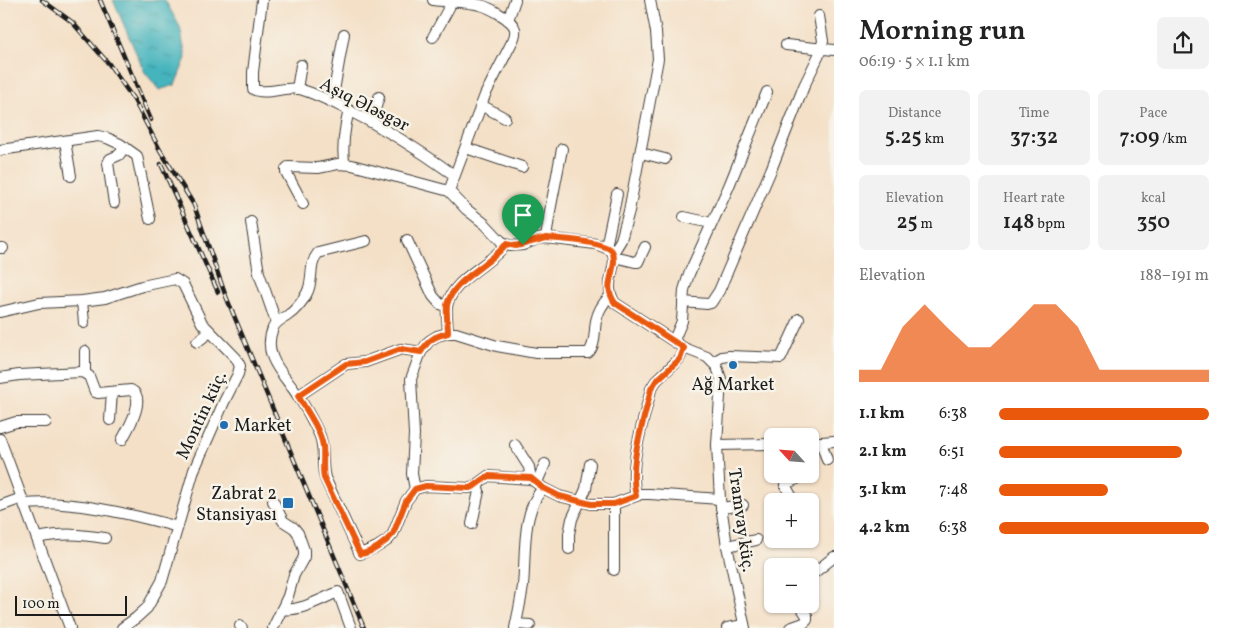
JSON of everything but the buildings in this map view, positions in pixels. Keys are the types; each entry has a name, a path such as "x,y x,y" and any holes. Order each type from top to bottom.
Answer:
{"street":[{"name":"Aşıq Ələsgər","path":"259,0 252,72 253,89 261,92 278,89 297,89 332,102 399,138 454,175"},
{"path":"433,0 479,4 508,20 514,26 515,36 481,105 449,191"},
{"path":"508,20 514,0"},
{"path":"611,252 621,240 641,153 658,59 656,32 650,0"},
{"path":"433,37 452,2"},
{"path":"683,302 706,304 711,303 716,298 771,170 804,86 822,48 823,41 819,16"},
{"path":"332,102 344,34"},
{"path":"786,45 834,50"},
{"path":"297,89 301,65"},
{"path":"674,340 682,321 684,290 689,274 729,186 767,92"},
{"path":"371,122 379,97"},
{"path":"481,105 505,118"},
{"path":"344,164 344,127 349,110"},
{"path":"0,150 98,136 107,138 125,147 137,156 150,219"},
{"path":"65,141 71,176"},
{"path":"114,203 108,167 109,160 119,155 125,147"},
{"path":"466,148 522,167"},
{"path":"546,238 562,149"},
{"path":"641,153 665,159"},
{"path":"303,204 286,169 288,167 318,168 352,164 449,191 466,209 506,244 516,246 546,238 596,244 635,262 638,262 645,246"},
{"path":"617,194 608,288 610,296 615,303 624,310 684,348 707,357 713,362 729,356 781,358 799,318"},
{"path":"684,217 711,223"},
{"path":"252,222 259,273 276,322 271,340 274,362 298,396 319,435 323,447 322,464 324,478 360,554 388,540 393,534 406,501 415,489 426,486 469,488 488,476 537,483 559,496 591,504 614,504 636,496 650,494 743,505"},
{"path":"407,240 433,296 440,304 447,306"},
{"path":"276,322 287,316 307,294 311,283 312,266 318,253 366,241"},
{"path":"448,333 447,306 453,293 487,261 497,255 506,244"},
{"name":"Montin küç.","path":"0,312 40,303 105,298 142,286 175,279 183,284 198,316 210,332 236,358 240,366 194,470 162,581 147,608 122,628"},
{"path":"415,489 412,474 414,434 411,390 413,373 421,352 429,341 436,336 448,333 465,335 497,346 536,353 588,352 592,348 596,319 602,305 610,296"},
{"path":"82,301 84,323"},
{"path":"197,342 210,332"},
{"path":"636,496 633,486 634,469 651,389 656,381 680,359 684,348"},
{"path":"298,396 346,364 365,362 401,349 421,352"},
{"path":"85,351 85,373 90,378 95,392 131,390 137,394 136,407 122,440"},
{"name":"Tramvay küç.","path":"713,362 721,379 717,445 720,503 744,627"},
{"path":"0,378 19,375 85,373"},
{"path":"110,420 112,392"},
{"path":"0,427 16,422 46,422"},
{"path":"0,439 70,628"},
{"path":"828,460 821,442 834,441"},
{"path":"717,445 764,444"},
{"path":"515,445 530,467 537,483"},
{"path":"530,625 516,626 521,601 530,513 536,498 537,483 545,464"},
{"path":"569,549 572,520 586,489 590,464"},
{"path":"472,524 479,491 477,484"},
{"path":"273,500 283,521 298,533 304,550 304,557 294,575 288,596 273,628"},
{"path":"0,506 23,501 74,505 178,527"},
{"path":"614,504 614,570"},
{"path":"37,538 60,534 104,538"},
{"path":"727,546 756,540"},
{"path":"819,569 834,558"},
{"path":"282,609 291,610 301,607 338,592 351,628"},
{"path":"790,628 804,623 807,616 805,613"},
{"path":"727,628 744,627"}],"water":[{"path":"113,0 165,0 180,27 186,58 175,85 159,90 144,71"}],"railway":[{"path":"42,0 72,22 109,64 134,100 160,150 194,205 225,294 364,628"},
{"path":"100,0 151,120"},
{"path":"161,164 218,292"}],"place":[{"name":"Ağ Market","path":"733,365"},
{"name":"Market","path":"224,425"},
{"name":"Zabrat 2 Stansiyası","path":"288,503"}],"route":[{"path":"546,238 596,244 611,250 614,262 608,288 610,296 615,303 684,348 680,359 653,384 651,389 634,469 633,486 636,496 614,504 591,504 559,496 543,488 531,478 488,476 469,488 419,486 406,501 393,534 388,540 360,554 324,478 322,441 298,396 346,364 373,360 401,349 421,352 429,341 436,336 448,333 447,306 453,293 459,286 487,261 497,255 506,244 510,246 523,245 536,239 546,238"}]}
